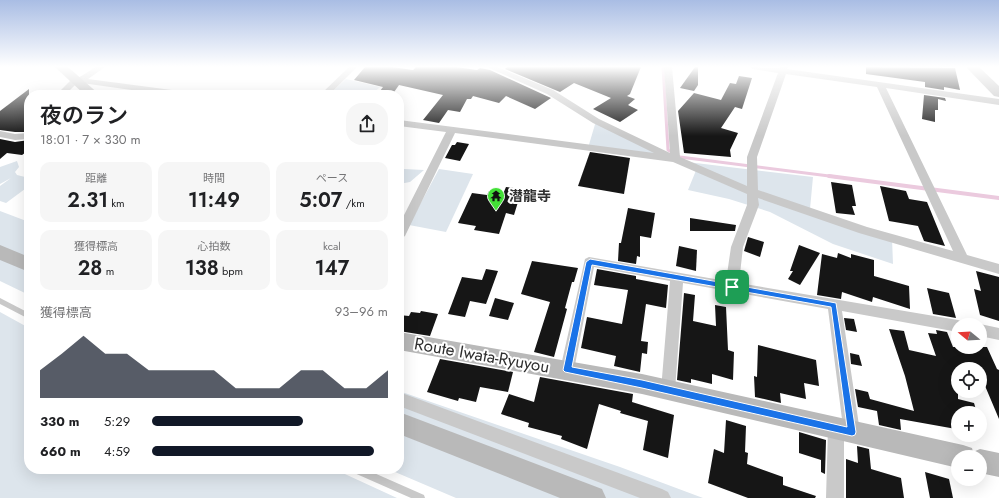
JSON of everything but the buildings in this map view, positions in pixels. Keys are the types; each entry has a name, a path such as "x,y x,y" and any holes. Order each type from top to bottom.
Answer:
{"main road":[{"path":"0,252 24,263"},
{"name":"Route Iwata-Ryuyou","path":"404,342 567,370 668,390 951,454"},
{"path":"404,425 593,498"},
{"path":"987,462 999,465"}],"street":[{"path":"546,90 596,121 675,159 752,192 863,230 999,269"},
{"path":"670,90 675,159"},
{"path":"732,287 736,247 753,205 752,157 775,90"},
{"path":"882,90 963,259"},
{"path":"917,90 999,102"},
{"path":"404,124 675,159"},
{"path":"404,226 452,130"},
{"path":"0,134 15,137 24,136"},
{"path":"567,370 590,262 951,325"},
{"path":"668,390 677,277"},
{"path":"834,305 844,430 835,498"},
{"path":"987,331 999,334"},
{"path":"404,401 662,498"}],"lane":[{"path":"0,301 24,313"},
{"path":"367,474 422,498"}],"shaded area":[{"path":"596,121 666,158 588,148"},
{"path":"17,161 19,167 15,172 17,175 24,177 24,190 6,203 0,201 0,186 11,178 0,184 0,167"},
{"path":"679,161 813,177 810,209 892,238 893,264 833,244 770,212 729,199 688,190 697,168"},
{"path":"404,169 424,170 410,182 404,183"},
{"path":"439,169 473,174 446,232 409,225"},
{"path":"0,211 24,220 24,293 0,281"},
{"path":"0,312 24,325 24,474 345,474 397,498 0,498"},
{"path":"404,393 620,467 703,498 456,498 400,474 404,474"}],"waterway":[{"path":"664,90 668,150 680,157 837,177"},
{"path":"829,176 999,198"}],"place":[{"name":"潜龍寺","path":"496,211"}],"route":[{"path":"590,262 732,287 834,305 852,432 642,384 567,370 590,262"}]}
